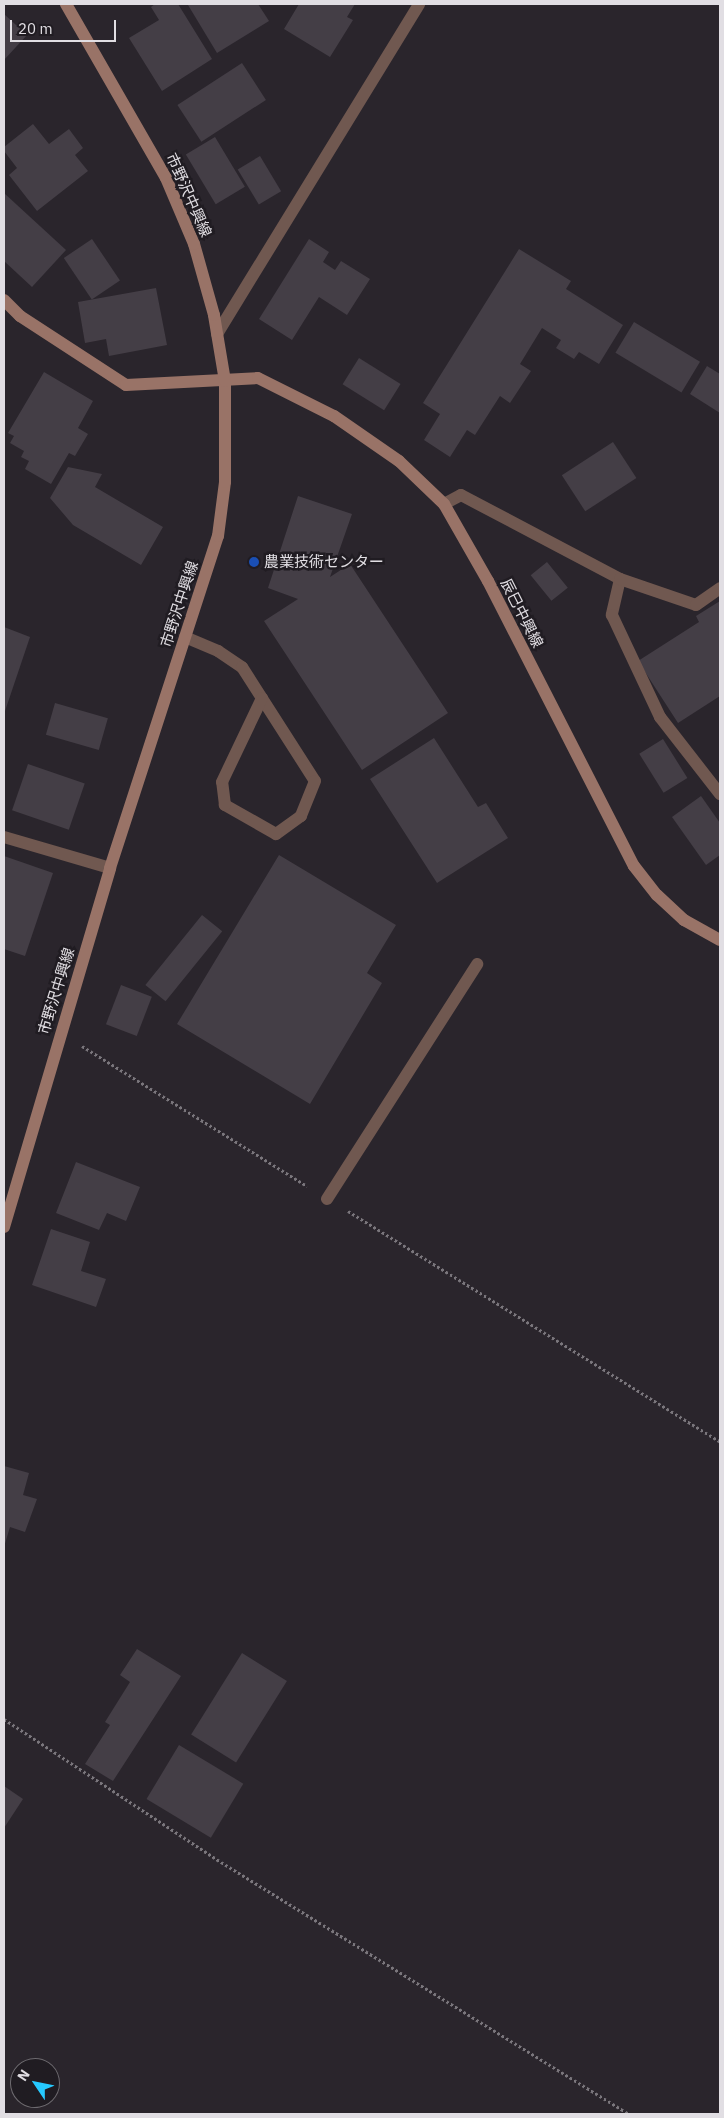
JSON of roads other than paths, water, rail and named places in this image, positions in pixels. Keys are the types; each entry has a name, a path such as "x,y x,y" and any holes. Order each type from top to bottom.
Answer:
{"main road":[{"name":"市野沢中興線","path":"4,1227 110,868 218,536 225,482 225,381 217,334 194,244 166,178 66,4"},
{"name":"辰巳中興線","path":"4,300 20,316 126,385 258,378 334,416 399,461 444,504 488,581 634,866 657,895 684,920 720,940"}],"street":[{"path":"217,334 419,4"},
{"path":"444,504 461,495 620,579 696,605 720,588"},
{"path":"620,579 612,615 660,717 720,794"},
{"path":"185,637 218,651 242,667 262,698 315,781 301,816 276,834 225,805 222,782 262,698"},
{"path":"4,837 110,868"},
{"path":"328,1199 477,964"}],"place":[{"name":"農業技術センター","path":"254,562"}]}
